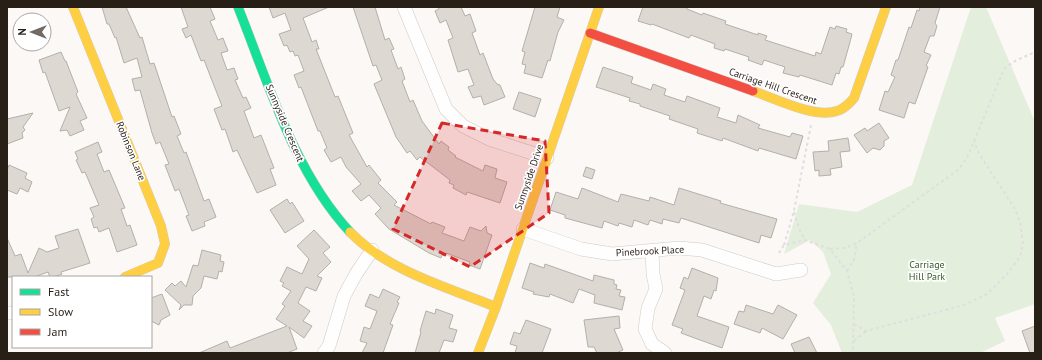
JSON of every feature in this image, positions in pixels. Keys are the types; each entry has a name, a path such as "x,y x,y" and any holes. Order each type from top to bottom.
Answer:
{"street":[{"name":"Robinson Lane","path":"73,7 160,226 165,244 158,263 127,276"},
{"name":"Sunnyside Crescent","path":"238,7 296,152 310,178 327,204 349,230 372,250 435,281 496,307"},
{"path":"404,7 446,109 463,126 489,139 547,158"},
{"name":"Sunnyside Drive","path":"478,353 496,307 599,7"},
{"name":"Carriage Hill Crescent","path":"590,32 820,114 836,112 847,108 854,98 886,7"},
{"name":"Pinebrook Place","path":"522,229 581,249 612,254 679,248 702,250 776,274 801,270"},
{"path":"324,353 329,346 344,296 372,250"},
{"path":"652,251 653,274 656,289 648,308 645,329 652,344 665,353"}],"path":[{"path":"784,245 805,240 830,249 845,248 857,243 958,170 967,158 1004,69 1015,61 1035,52"},
{"path":"779,253 784,245 794,211 811,125"},
{"path":"854,341 866,331 964,305 987,294 1007,274 1020,257 1023,242 1020,222 1015,210 978,152 974,140"},
{"path":"794,211 800,231 805,240"},
{"path":"848,271 854,260 857,243"},
{"path":"830,249 848,271 854,296 853,353"},
{"path":"854,324 866,331"}],"highlighted area":[{"path":"442,123 545,141 549,213 470,267 393,229"}],"green space":[{"name":"Carriage Hill Park","path":"971,7 986,7 1035,122 1035,304 995,318 1005,341 980,353 842,353 831,325 813,303 831,274 823,252 810,240 784,254 799,204 857,212 912,185"}],"building":[{"path":"102,7 126,7 140,38 142,37 150,64 154,63 172,117 174,116 181,134 177,136 184,153 186,152 204,201 209,199 216,217 204,222 205,226 192,231 186,216 189,215 179,189 175,191 165,165 169,164 160,142 156,144 140,90 135,91 132,79 142,77 137,58 124,63 116,37 115,38 109,24 107,24"},
{"path":"181,7 210,7 215,19 210,21 218,40 223,38 228,51 221,53 227,70 234,68 238,79 235,80 243,98 246,97 251,108 244,111 254,138 261,135 274,168 270,169 276,185 257,193 237,150 233,152 225,129 222,130 214,109 222,106 204,60 201,61 191,35 186,38 182,29 188,27"},
{"path":"269,7 329,7 303,18 312,42 316,40 319,49 316,49 335,97 338,96 353,133 349,135 367,167 369,165 381,180 378,183 397,202 394,205 431,224 432,222 445,227 442,233 464,241 470,227 481,231 486,226 487,233 492,235 480,269 469,265 470,262 446,253 445,256 442,255 441,258 429,253 389,229 375,214 381,208 369,195 361,201 352,191 361,184 346,167 341,157 331,162 324,150 327,148 320,131 318,131 301,87 299,88 294,75 304,71 298,55 295,56 293,51 290,52 287,45 284,46 279,34 291,30 285,13 273,18"},
{"path":"353,7 375,7 385,40 389,38 394,49 391,50 398,69 401,67 405,79 402,81 410,102 413,100 422,121 439,144 441,141 449,147 448,150 456,156 455,157 483,171 485,165 497,169 495,178 507,182 500,203 467,192 466,195 453,188 454,185 449,183 450,180 420,157 417,160 410,151 407,153 396,137 374,84 382,80 376,65 373,66"},
{"path":"438,7 461,7 465,16 470,14 476,31 472,33 480,55 483,53 493,79 500,85 505,97 484,105 481,96 473,98 468,87 474,85 468,69 458,72 448,40 453,38 446,20 440,23 435,11 439,9"},
{"path":"535,7 560,7 557,17 564,20 558,32 550,61 548,60 542,78 524,73 526,65 522,64 525,52 522,51"},
{"path":"643,7 687,7 687,9 702,15 703,13 726,21 725,24 758,35 758,33 767,36 765,40 815,56 816,52 821,54 830,27 835,29 836,26 847,29 846,32 852,34 843,67 841,67 839,74 836,73 832,85 800,75 799,77 783,73 785,67 764,60 762,65 748,60 749,57 725,49 724,51 714,48 715,44 691,35 689,38 652,24 638,21"},
{"path":"920,7 940,7 935,23 937,26 934,36 930,36 924,52 931,55 926,66 928,67 915,104 909,102 904,118 879,110 885,91 888,92 895,77 891,75 896,60 898,60 909,27 911,28 917,10 919,11"},
{"path":"61,52 78,92 76,94 87,118 80,121 84,130 70,136 67,130 60,131 70,107 59,111 45,72 43,73 39,60"},
{"path":"603,67 633,77 631,83 651,90 653,84 666,89 664,95 685,102 687,96 720,108 717,117 736,123 738,115 760,125 758,128 790,137 792,133 803,136 796,159 759,148 758,151 723,138 722,141 697,133 698,129 669,119 670,116 640,106 640,104 629,101 630,98 596,87"},
{"path":"519,92 541,99 535,117 513,109"},
{"path":"33,113 23,127 25,130 22,133 23,138 7,144 7,119"},
{"path":"879,123 889,138 884,141 884,146 880,150 873,148 867,153 854,135 865,128 867,131"},
{"path":"848,138 850,151 840,152 842,167 830,169 831,175 819,176 819,170 815,171 813,152 829,151 828,141"},
{"path":"98,142 102,152 97,154 104,172 109,170 125,208 121,209 127,226 130,225 137,245 117,252 109,228 99,232 97,227 94,228 91,219 94,217 90,208 99,205 85,172 82,173 76,160 78,159 75,152"},
{"path":"9,165 27,173 25,178 32,182 28,192 20,188 17,194 7,190 7,170"},
{"path":"586,167 595,170 592,179 583,176"},
{"path":"582,188 618,202 621,194 649,201 650,197 674,205 679,188 721,201 720,203 777,219 771,238 761,235 759,243 681,218 679,223 663,219 662,224 650,220 648,225 634,220 632,227 619,223 618,226 604,221 602,228 565,218 565,215 550,210 556,192 578,199"},
{"path":"287,199 290,204 292,202 304,221 285,233 270,210"},
{"path":"78,229 90,263 61,272 62,274 57,276 50,276 48,272 37,276 7,277 7,238 15,256 21,254 28,273 39,248 47,252 59,248 55,236"},
{"path":"314,230 330,247 323,253 331,262 317,276 322,278 316,291 306,287 298,303 310,311 303,321 312,326 304,338 289,327 297,349 287,353 199,353 227,341 230,348 287,326 276,319 285,306 282,304 291,291 282,286 284,283 280,281 287,267 302,274 309,259 297,246"},
{"path":"202,250 221,255 220,261 224,262 222,272 219,271 217,279 204,276 201,288 193,296 192,305 184,305 179,310 181,305 165,290 172,283 175,286 181,281 186,287 193,265 198,266"},
{"path":"530,263 544,268 545,264 593,281 594,275 614,280 614,284 617,285 616,289 621,290 619,296 625,297 622,310 594,303 595,295 579,289 573,303 550,294 549,297 533,294 534,292 522,288"},
{"path":"692,268 718,278 716,291 714,290 711,299 704,296 697,316 729,327 722,348 681,333 683,329 672,325 685,290 680,288 684,277 688,279"},
{"path":"383,289 400,297 390,324 393,325 383,353 362,353 367,343 360,341 364,327 370,329 377,311 365,306 370,294 379,298"},
{"path":"162,294 170,315 161,320 159,325 152,322 152,298"},
{"path":"746,305 773,314 778,305 797,315 783,339 762,328 760,333 734,324 739,311 744,312"},
{"path":"436,309 453,315 449,328 457,330 453,342 444,340 439,353 415,353 426,311 435,314"},
{"path":"619,316 620,328 614,329 623,350 616,353 597,353 594,347 588,347 584,320"},
{"path":"526,320 551,329 542,353 515,353 517,346 510,344 514,332 520,334"},
{"path":"1035,326 1035,353 1030,353 1022,331"},
{"path":"809,337 817,353 795,353 791,344"}],"traffic: fast":[{"path":"238,7 284,125 298,154 313,182 330,208 350,232"}],"traffic: slow":[{"path":"73,7 161,226 165,244 158,263 127,276"},
{"path":"478,353 496,307 599,7"},
{"path":"753,91 806,110 828,113 844,108 854,98 886,7"},
{"path":"350,232 365,246 400,268 438,285 496,307"}],"traffic: jam":[{"path":"590,33 753,91"}]}
